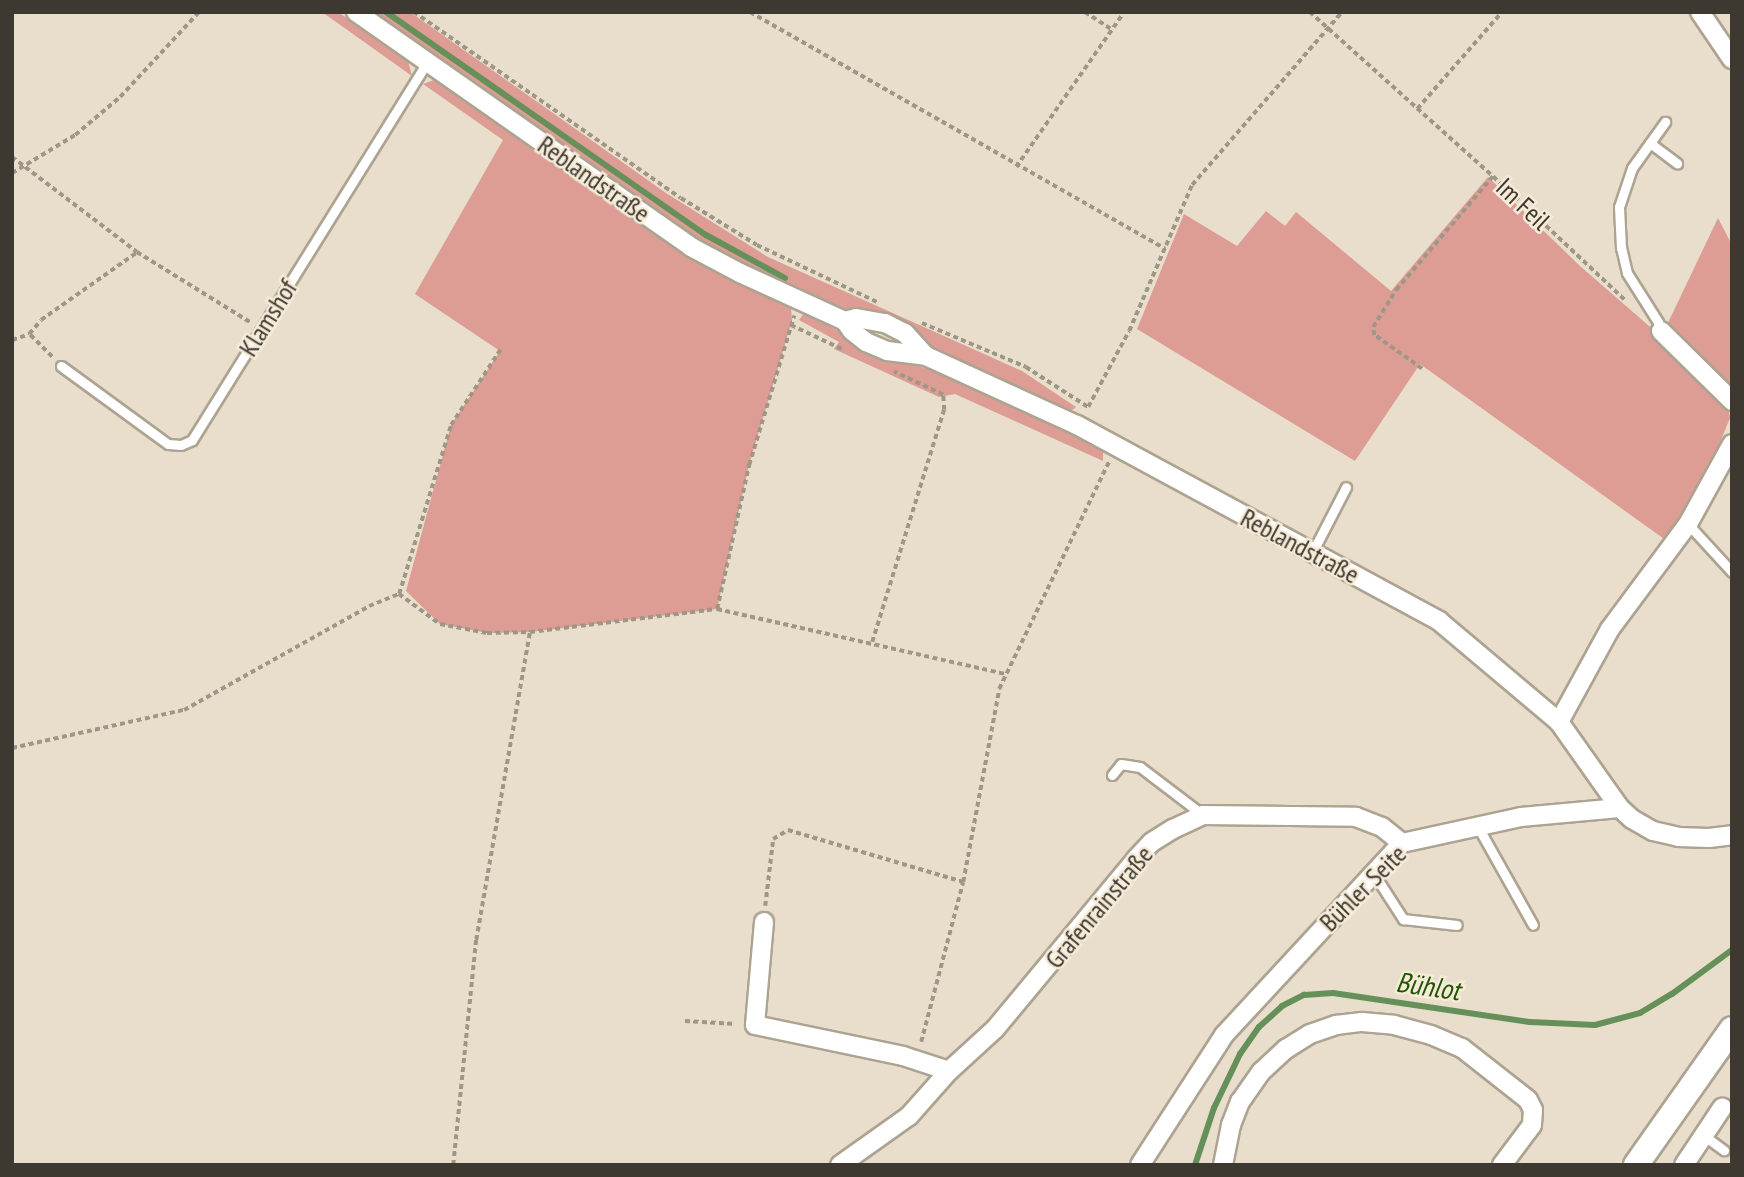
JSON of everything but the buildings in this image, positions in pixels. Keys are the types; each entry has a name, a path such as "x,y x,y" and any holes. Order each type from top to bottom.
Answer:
{"main road":[{"path":"1636,1165 1732,1029"}],"street":[{"name":"Reblandstraße","path":"356,12 691,247 845,321 866,342 887,351 926,356 1116,446 1439,621 1559,722 1620,808"},
{"path":"1700,12 1732,59"},
{"name":"Reblandstraße","path":"845,321 856,318 885,323 905,333 926,356"},
{"path":"1661,331 1732,401"},
{"path":"1559,722 1610,629 1688,524 1732,444"},
{"path":"1620,808 1632,820 1665,834 1709,838 1732,835"},
{"name":"Bühler Seite","path":"1140,1165 1224,1035 1402,843 1521,817 1620,808"},
{"name":"Grafenrainstraße","path":"840,1165 909,1116 949,1071 995,1029 1045,973 1144,850 1173,829 1203,815 1356,817 1382,827 1402,843"},
{"path":"764,922 755,1025 916,1060 949,1071"},
{"path":"1223,1165 1235,1114 1261,1072 1286,1049 1310,1034 1336,1025 1362,1022 1394,1025 1431,1035 1462,1048 1528,1100 1534,1110 1532,1125 1502,1165"},
{"path":"1684,1165 1722,1108"}],"lane":[{"name":"Klamshof","path":"61,366 168,444 181,445 192,440 427,63"},
{"path":"1661,331 1628,273 1618,226 1622,191 1632,168 1665,121"},
{"path":"1650,143 1676,163"},
{"path":"1312,553 1346,487"},
{"path":"1688,524 1732,572"},
{"path":"1112,775 1121,764 1140,767 1203,815"},
{"path":"1478,827 1533,925"},
{"path":"1373,872 1403,919 1457,925"},
{"path":"1703,1135 1724,1150"}],"path":[{"path":"12,173 75,135 120,97 199,12"},
{"path":"414,12 692,205 757,246 881,303"},
{"path":"750,12 1016,167 1165,249"},
{"path":"1086,12 1111,29"},
{"path":"1016,167 1124,12"},
{"name":"Im Feil","path":"1310,12 1493,176 1628,303"},
{"path":"918,321 1027,367 1088,407 1129,331 1192,185 1342,12"},
{"path":"1417,109 1502,12"},
{"path":"12,157 137,252 261,329"},
{"path":"1422,369 1374,335 1373,327 1396,290 1493,176"},
{"path":"12,340 29,334 41,320 137,252"},
{"path":"717,609 749,466 800,301"},
{"path":"791,324 848,351"},
{"path":"29,334 61,366"},
{"path":"399,594 451,425 500,351"},
{"path":"872,642 944,410 943,394 884,368"},
{"path":"916,1060 963,881 992,739 999,689 1116,446"},
{"path":"399,594 440,624 486,633 530,632 717,609 1005,674"},
{"path":"12,748 184,710 369,606 399,594"},
{"path":"453,1165 476,940 530,632"},
{"path":"764,922 773,839 788,830 963,881"},
{"path":"685,1021 755,1025"}],"shaded area":[{"path":"322,12 338,12 408,61 412,76"},
{"path":"372,12 410,12 666,193 768,257 1022,371 1076,407 1071,411 862,316 762,274 694,237"},
{"path":"434,80 688,254 751,289 791,307 792,321 749,465 717,609 530,632 487,633 440,624 406,591 451,425 500,351 415,294 503,140 423,84"},
{"path":"1488,177 1580,266 1664,339 1728,405 1730,418 1700,490 1667,541 1420,364 1355,461 1137,329 1184,214 1237,246 1266,211 1285,226 1296,212 1391,291"},
{"path":"1718,218 1732,245 1732,390 1666,327"},
{"path":"805,312 864,346 973,386 1103,449 1103,461 955,394 939,397 834,349 839,342 799,320"}],"waterway":[{"path":"386,12 706,235 785,278"},
{"name":"Bühlot","path":"1195,1165 1214,1108 1240,1054 1259,1027 1282,1006 1304,995 1333,993 1530,1022 1595,1025 1640,1013 1672,994 1732,950"}]}
